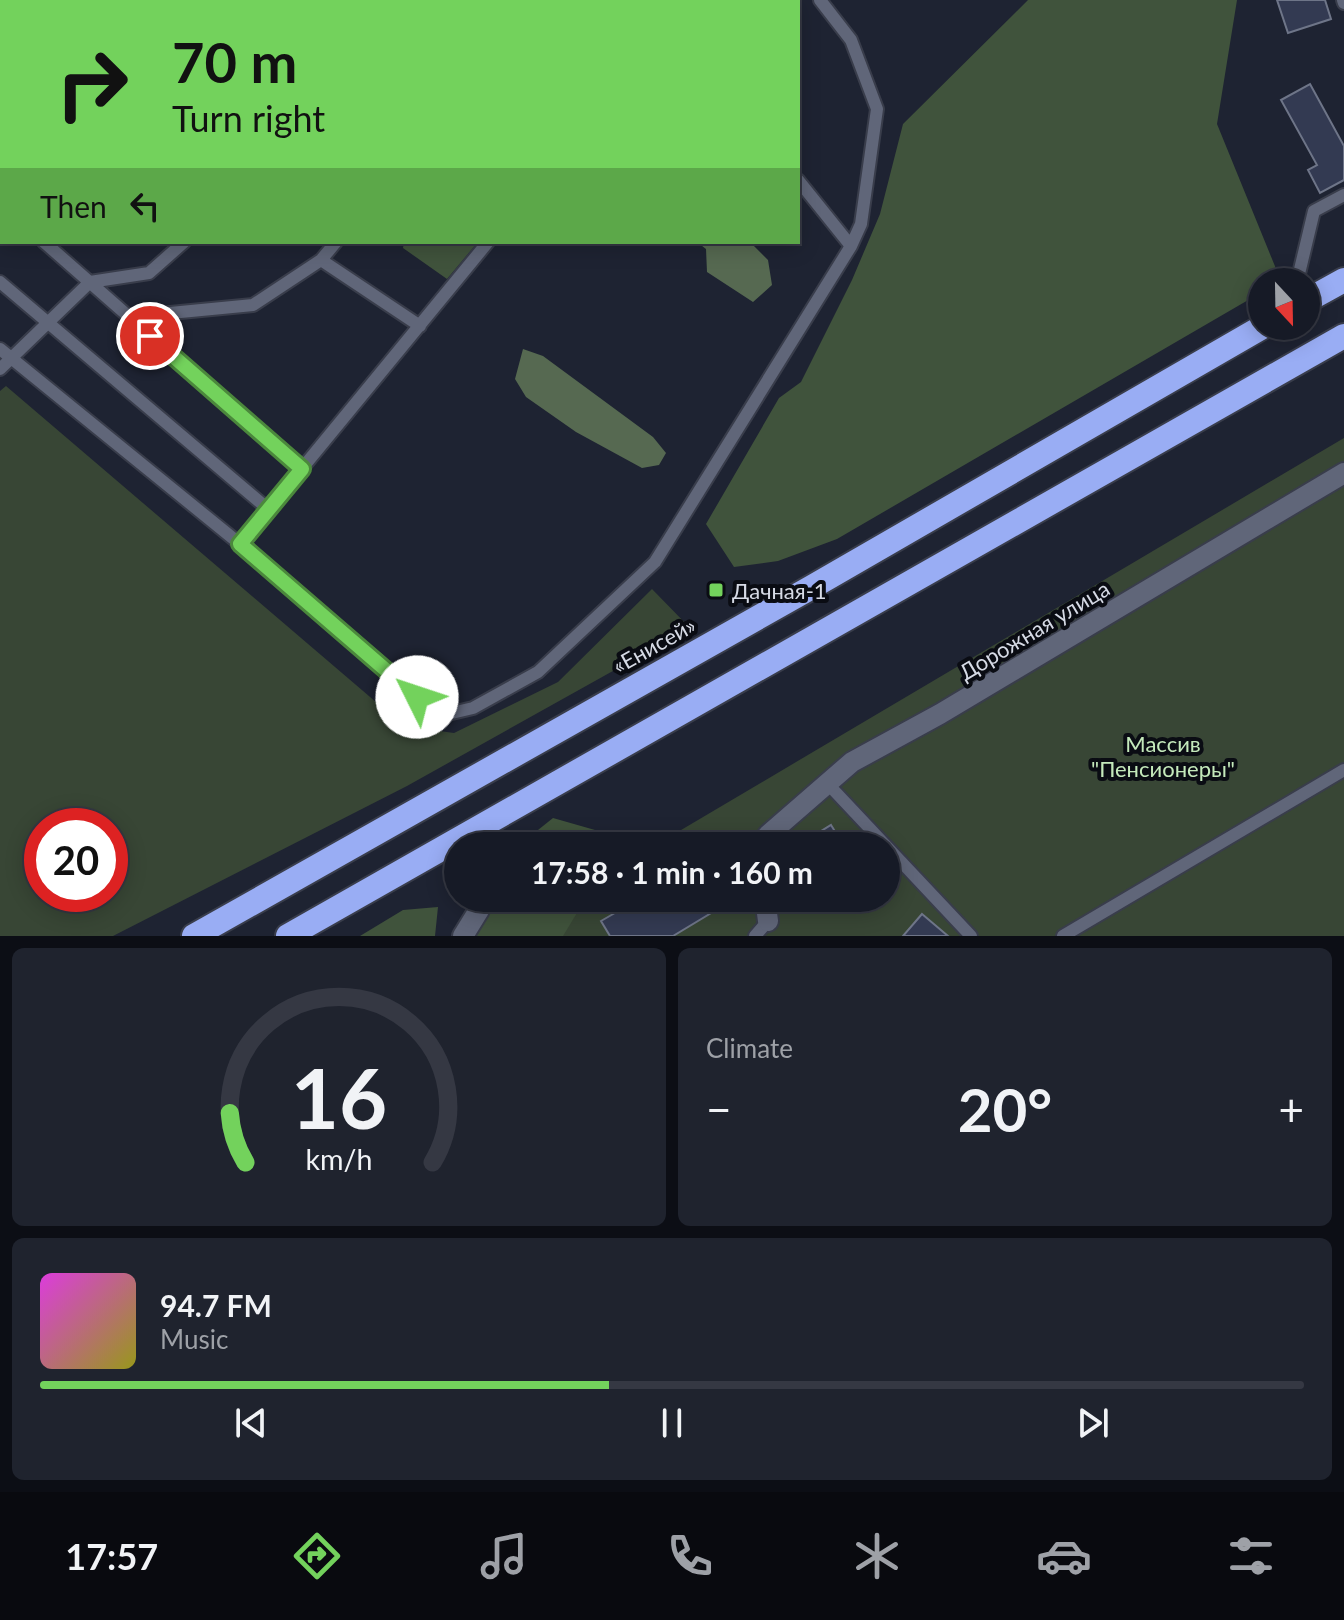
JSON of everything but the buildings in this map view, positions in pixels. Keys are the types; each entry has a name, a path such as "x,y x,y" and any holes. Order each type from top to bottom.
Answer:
{"highway":[{"path":"1320,293 1344,280"},
{"name":"«Енисей»","path":"194,936 1248,335"},
{"path":"485,832 1344,336"},
{"path":"288,936 444,854"}],"street":[{"name":"Дорожная улица","path":"771,832 852,762 953,706 1344,473"},
{"path":"463,936 478,912"}],"lane":[{"path":"0,349 240,544 439,716 473,708 538,672 655,562 851,246 861,224 877,109 851,40 820,0"},
{"path":"800,182 851,246"},
{"path":"1300,268 1314,211 1344,195"},
{"path":"46,244 302,469"},
{"path":"0,369 90,282 149,273 182,244"},
{"path":"129,317 253,305 321,260 334,244"},
{"path":"240,544 486,244"},
{"path":"321,260 420,326"},
{"path":"0,282 268,509"},
{"path":"1063,936 1344,770"},
{"path":"827,783 971,936"}],"green space":[{"path":"6,386 404,726 454,733 558,682 652,589 690,628 407,786 113,936 0,936 0,391"},
{"name":"Массив \"Пенсионеры\"","path":"1344,438 1344,936 561,936 576,912 900,912 900,832 678,832"}],"shaded area":[{"path":"1028,0 1237,0 1217,124 1276,268 1248,268 1248,300 837,539 778,561 734,567 706,524 779,398 801,382 852,280 880,214 903,124"},
{"path":"404,244 476,244 447,279 403,248"},
{"path":"700,244 752,244 768,260 772,285 753,302 707,272 706,249"},
{"path":"523,349 543,356 653,437 666,453 659,465 642,468 576,432 526,397 515,379"},
{"path":"553,818 602,832 536,832"},
{"path":"438,907 435,936 360,936 403,910"},
{"path":"486,912 578,912 563,936 476,936"}],"place":[{"name":"Дачная-1","path":"716,590"}],"route":[{"path":"150,336 302,469 240,544 417,697"}]}
